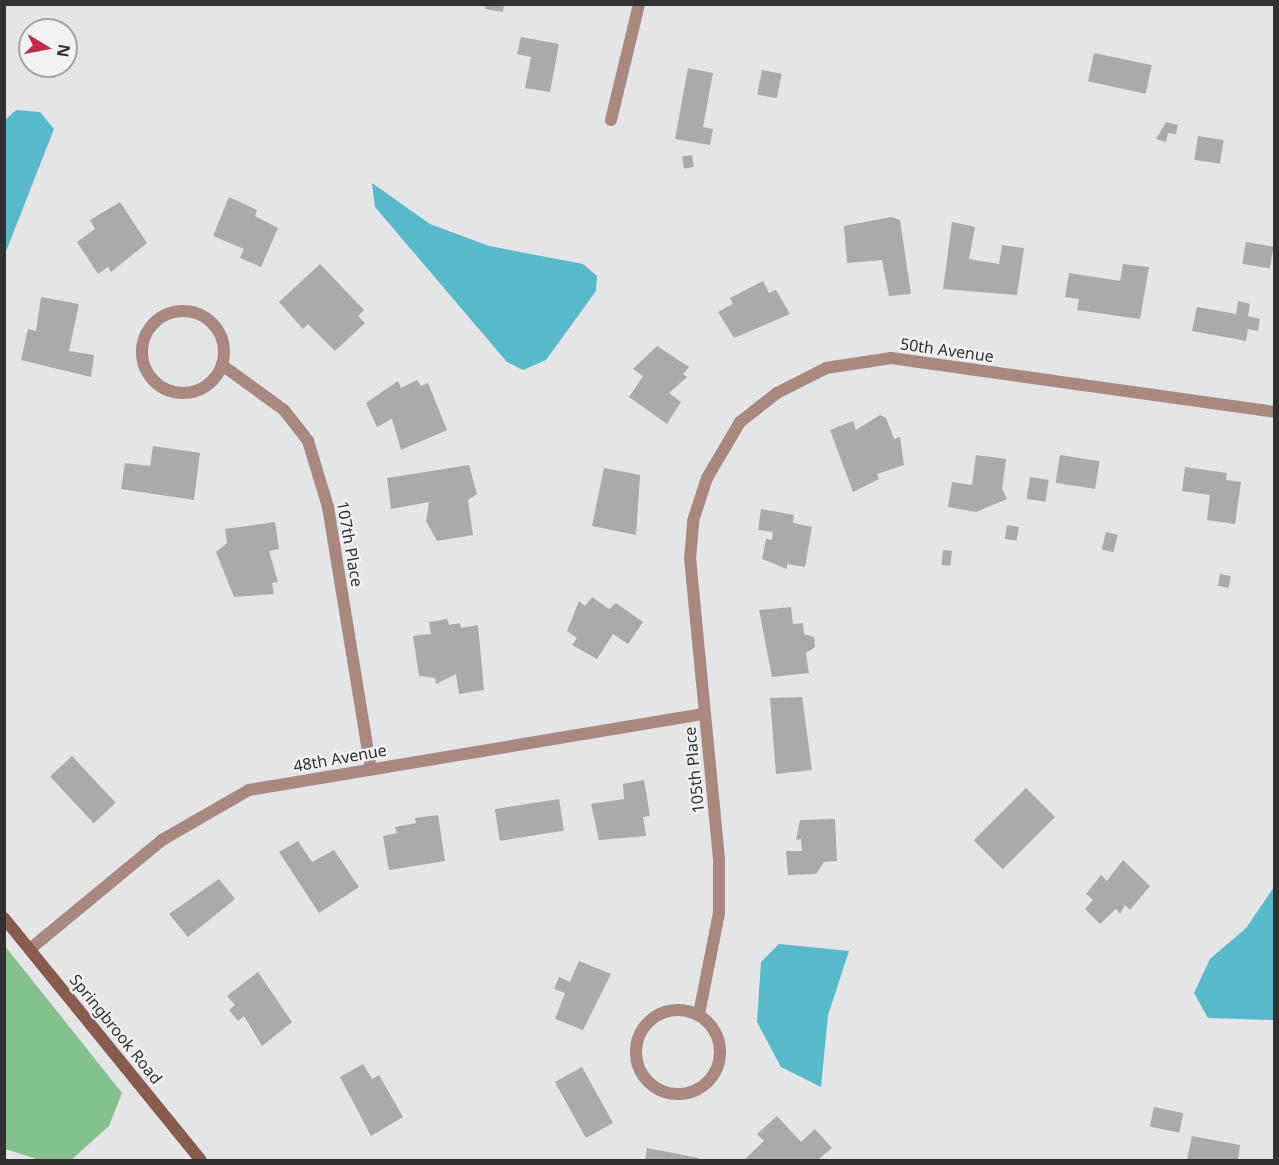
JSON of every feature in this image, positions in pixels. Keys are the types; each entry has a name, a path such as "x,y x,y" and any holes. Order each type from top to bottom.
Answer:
{"street":[{"path":"611,120 639,4"},
{"path":"171,313 205,317 222,338 222,365 206,387 180,394 167,391 144,367 145,334 171,313"},
{"name":"50th Avenue","path":"693,521 707,478 740,422 800,380 861,360 891,358 1275,412"},
{"name":"107th Place","path":"222,365 284,410 308,441 328,507 371,769"},
{"name":"105th Place","path":"693,521 690,558 719,894 699,1014"},
{"name":"48th Avenue","path":"30,949 162,840 249,790 704,714"},
{"name":"Springbrook Road","path":"4,918 201,1161"},
{"path":"686,1010 699,1014 718,1035 716,1071 689,1093 661,1091 641,1072 636,1046 640,1033 659,1014 686,1010"}],"green space":[{"path":"5,946 122,1093 109,1126 71,1160 40,1160 5,1149"}],"water":[{"path":"16,110 40,112 54,129 5,254 5,120"},
{"path":"372,183 430,224 489,246 583,264 597,276 596,291 546,360 523,370 507,362 375,207"},
{"path":"1274,887 1274,1020 1208,1018 1194,993 1210,959 1246,928"},
{"path":"779,944 849,951 828,1015 821,1087 781,1067 757,1022 761,962"}],"building":[{"path":"486,4 504,4 503,12 485,9"},
{"path":"521,37 559,44 550,92 525,88 531,57 517,54"},
{"path":"1094,53 1152,65 1146,94 1088,81"},
{"path":"688,68 713,73 703,127 713,129 710,145 675,139"},
{"path":"762,70 782,74 777,98 757,95"},
{"path":"1166,122 1178,125 1176,134 1168,133 1166,142 1156,139"},
{"path":"1198,136 1224,140 1220,164 1194,160"},
{"path":"692,155 694,167 684,168 682,157"},
{"path":"229,197 257,210 255,216 278,228 261,267 240,258 244,249 213,236"},
{"path":"120,202 147,243 111,272 108,267 98,274 77,242 95,229 90,220"},
{"path":"891,217 900,220 911,294 889,296 882,260 847,263 844,226"},
{"path":"952,222 975,227 969,259 999,264 1002,245 1024,248 1017,295 943,289"},
{"path":"1246,242 1274,247 1270,269 1242,264"},
{"path":"320,264 364,310 358,316 365,323 335,351 308,324 303,329 279,302"},
{"path":"1123,264 1149,267 1140,319 1077,310 1079,299 1065,297 1069,273 1120,281"},
{"path":"763,281 769,293 776,290 790,314 734,338 718,312 733,304 730,298"},
{"path":"41,297 79,304 69,351 94,355 91,377 21,360 28,329 36,331"},
{"path":"1238,301 1250,304 1248,316 1260,319 1258,331 1248,329 1246,341 1192,331 1197,307 1236,314"},
{"path":"657,346 689,367 683,374 687,377 669,393 681,402 667,424 629,397 643,376 633,369"},
{"path":"417,380 421,386 428,383 447,430 401,450 392,419 377,427 366,403 398,381 401,388"},
{"path":"880,415 886,418 894,439 900,437 904,465 877,474 879,479 853,492 830,430 853,421 856,430"},
{"path":"153,446 200,453 194,500 121,489 125,463 150,466"},
{"path":"976,455 1006,459 1002,489 1007,499 976,512 948,507 952,482 972,485"},
{"path":"1060,455 1100,461 1095,489 1056,483"},
{"path":"469,465 477,494 468,500 473,535 437,541 426,521 429,502 391,509 387,478"},
{"path":"1185,467 1227,473 1226,480 1241,482 1235,524 1207,520 1210,495 1182,491"},
{"path":"604,468 640,475 636,535 592,526"},
{"path":"1030,477 1049,480 1045,502 1027,499"},
{"path":"761,509 794,515 793,523 812,527 805,567 787,564 787,569 762,559 766,539 772,540 773,532 758,530"},
{"path":"275,522 279,549 269,551 278,582 272,583 274,594 234,597 216,552 227,543 225,529"},
{"path":"1007,525 1019,527 1017,541 1005,539"},
{"path":"1106,532 1118,535 1113,552 1102,549"},
{"path":"943,550 952,551 950,566 941,565"},
{"path":"1220,574 1231,576 1229,588 1218,586"},
{"path":"592,597 609,609 616,603 643,622 628,644 613,634 597,659 572,645 577,638 567,631 579,601 585,606"},
{"path":"791,607 793,624 803,623 804,634 814,637 815,647 806,653 809,673 772,677 759,610"},
{"path":"447,619 449,625 460,623 461,628 478,625 484,690 459,694 456,674 436,684 435,678 419,676 413,636 431,634 429,622"},
{"path":"802,697 812,770 776,774 770,698"},
{"path":"72,756 116,803 94,823 50,776"},
{"path":"644,780 650,816 643,817 646,836 599,840 591,804 624,799 623,784"},
{"path":"1026,788 1055,817 1003,869 974,840"},
{"path":"559,799 564,831 500,841 495,809"},
{"path":"438,815 445,861 389,870 383,836 397,833 395,827 416,823 415,818"},
{"path":"835,819 837,861 824,862 816,874 788,875 786,851 802,851 801,839 796,840 800,820"},
{"path":"298,841 312,862 334,850 359,887 319,913 279,852"},
{"path":"1123,860 1150,886 1130,910 1125,905 1120,914 1116,909 1100,924 1085,909 1093,900 1086,894 1101,875 1107,881"},
{"path":"219,879 235,899 188,937 169,914"},
{"path":"579,961 611,974 583,1030 555,1019 565,993 554,989 559,977 570,982"},
{"path":"258,972 292,1022 262,1046 244,1016 238,1021 229,1010 235,1005 227,996"},
{"path":"363,1064 372,1079 379,1075 403,1117 371,1136 340,1077"},
{"path":"582,1067 613,1123 586,1138 555,1082"},
{"path":"1154,1107 1183,1113 1179,1133 1150,1127"},
{"path":"777,1116 801,1142 815,1129 832,1148 818,1160 744,1160 764,1141 757,1134"},
{"path":"1192,1136 1240,1145 1238,1160 1187,1160"},
{"path":"647,1148 699,1158 699,1160 645,1160"}]}
